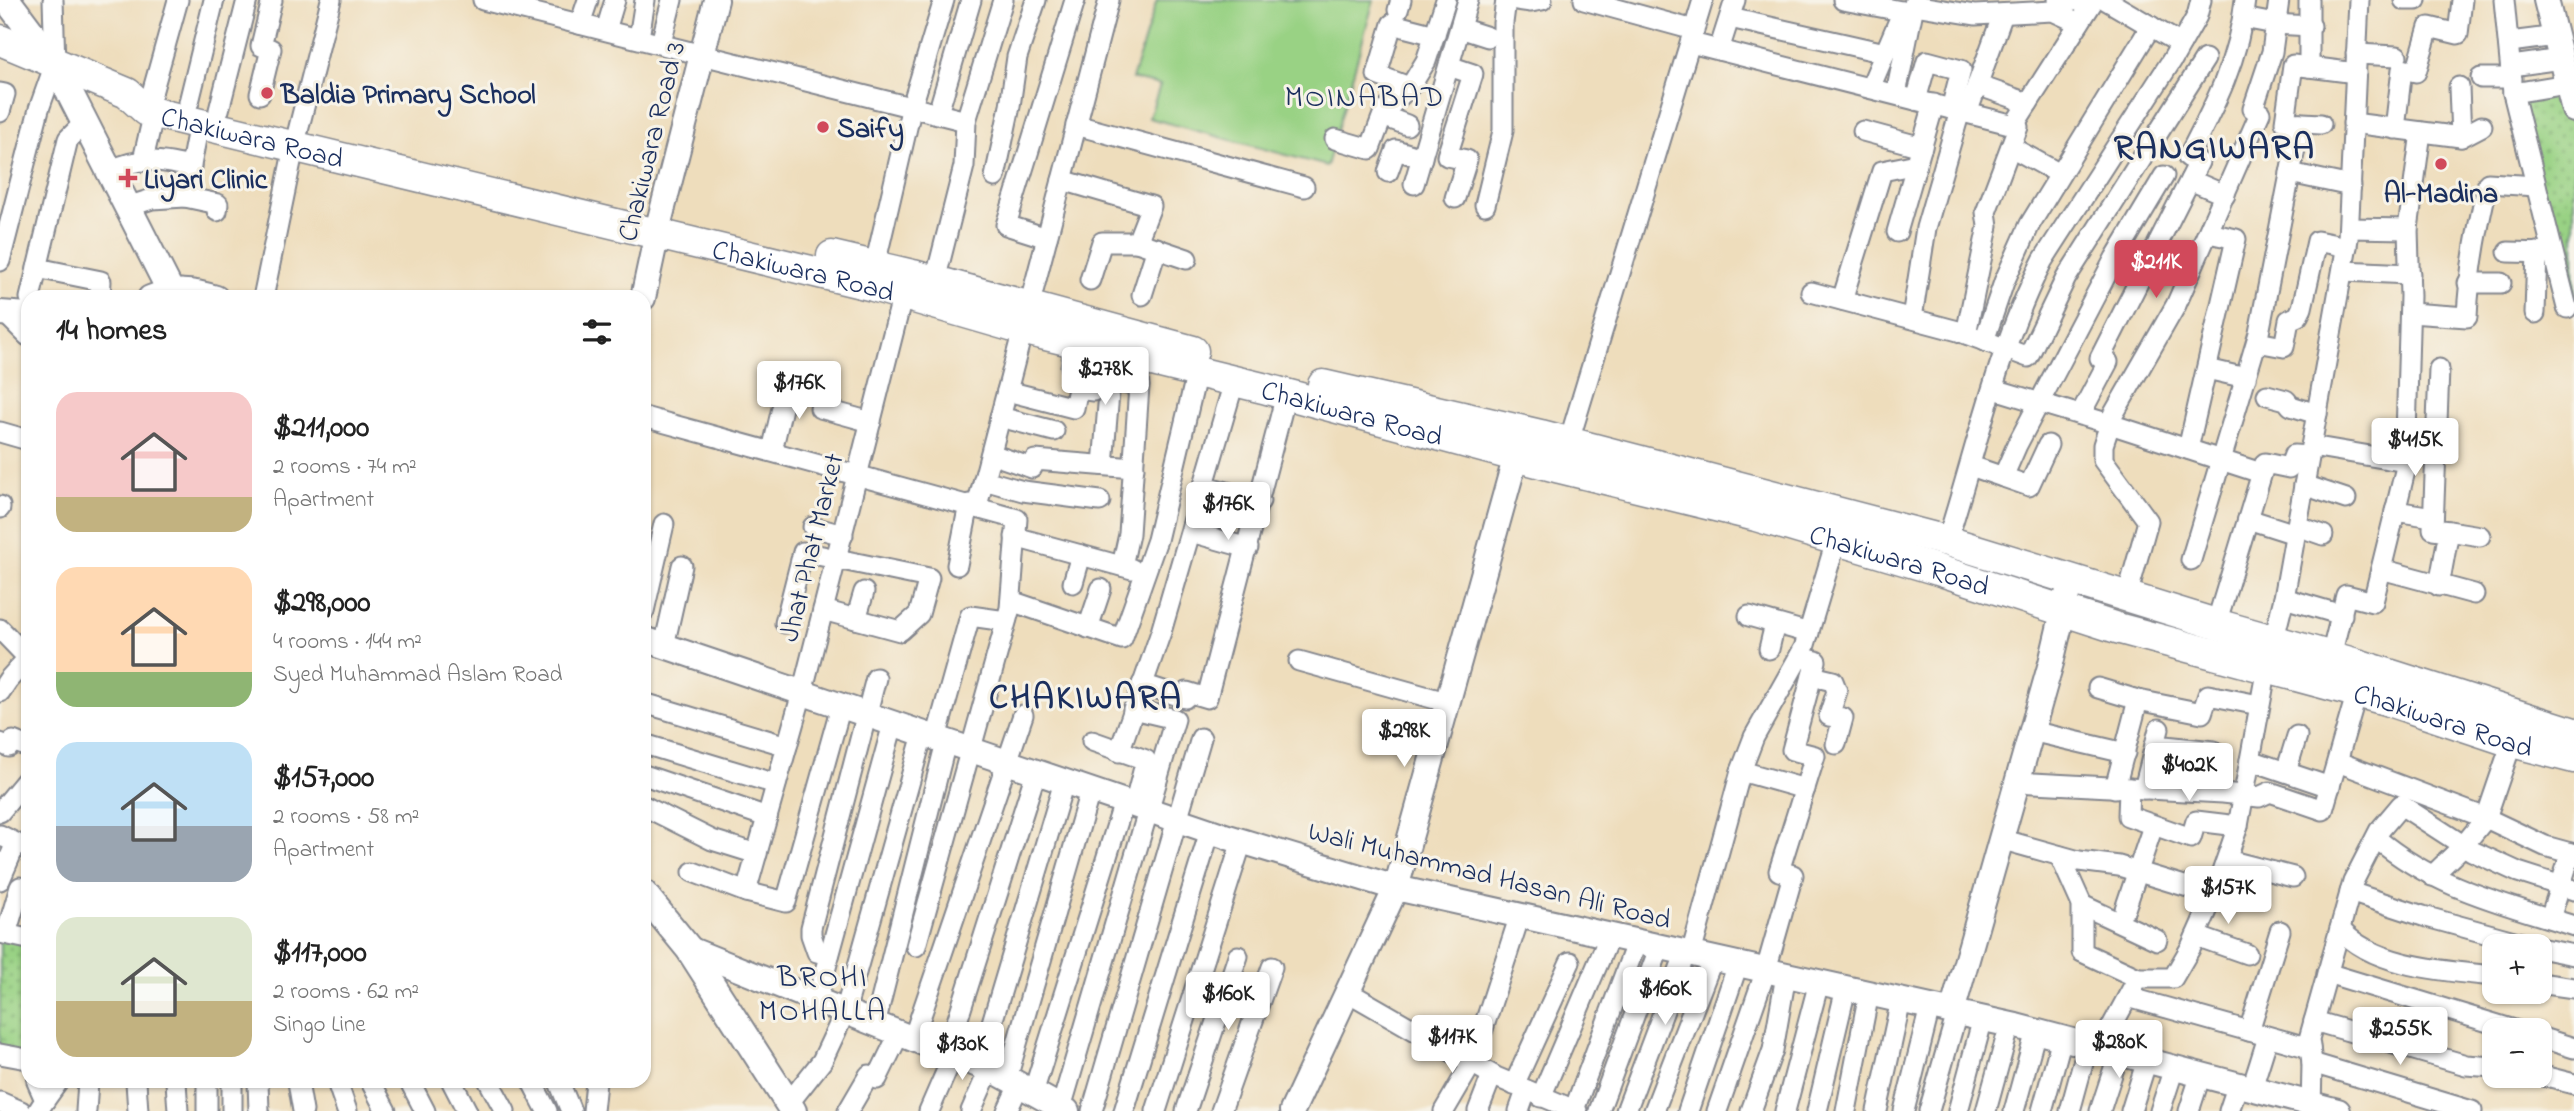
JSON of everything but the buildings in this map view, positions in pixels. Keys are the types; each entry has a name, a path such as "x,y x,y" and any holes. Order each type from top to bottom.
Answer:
{"main road":[{"path":"7,0 55,64 127,207 162,290"},
{"name":"Chakiwara Road","path":"0,40 145,102 202,112 296,139 658,227 903,294 1025,317 1306,381 1565,456 1756,516 1947,541 2216,624 2270,654 2357,692 2512,742 2574,758"},
{"name":"Chakiwara Road","path":"658,227 875,265 935,281 1025,317 1138,372 1197,372 1286,396 1519,443"},
{"name":"Chakiwara Road","path":"1841,526 2063,611 2117,628 2270,654 2330,656 2574,733"},
{"path":"651,903 689,949 791,1108"}],"street":[{"path":"0,261 39,109 55,64 52,0"},
{"path":"143,160 145,102 178,0"},
{"path":"184,197 202,112 214,0"},
{"path":"202,112 247,0"},
{"path":"260,94 271,50 261,47 272,0"},
{"path":"265,290 296,139 331,0"},
{"path":"570,14 588,0"},
{"path":"606,30 615,0"},
{"path":"639,38 645,0"},
{"path":"661,43 672,0"},
{"name":"Chakiwara Road 3","path":"645,290 658,227 716,0"},
{"path":"875,265 912,106 944,0"},
{"path":"938,113 971,0"},
{"path":"935,281 964,166 965,121 1003,0"},
{"path":"995,177 1017,57 1036,0"},
{"path":"1046,238 1006,225 1074,0"},
{"path":"957,565 973,505 991,454 1109,0"},
{"path":"1335,139 1370,149 1384,111 1411,85 1426,61 1446,0"},
{"path":"1414,184 1468,0"},
{"path":"1485,205 1503,131 1503,23 1506,0"},
{"path":"1517,0 1542,0"},
{"path":"1584,0 1634,7 1719,50 2018,127 1986,212 1988,226 1975,337"},
{"path":"1565,456 1703,0"},
{"path":"1843,0 1975,15 2053,11 2079,23"},
{"path":"2058,0 2098,0 2182,44"},
{"path":"2014,125 2079,23 2098,0"},
{"path":"1947,541 2006,350 2031,284 2043,260 2182,44 2197,16 2201,0"},
{"path":"2279,0 2272,52 2253,108 2273,123 2321,124"},
{"path":"2309,0 2309,67"},
{"path":"2060,856 2082,905 2082,952 2138,978 2173,978 2214,895 2238,826 2259,705 2284,598 2348,237 2359,0"},
{"path":"2404,0 2416,0"},
{"path":"2395,129 2402,69 2417,72 2429,27 2458,34 2462,0"},
{"path":"2504,0 2512,79 2536,186 2544,252 2535,313"},
{"path":"2546,0 2574,110"},
{"path":"494,1 543,7 570,14 606,30 965,121"},
{"path":"1870,88 1885,52 1911,7"},
{"path":"1896,94 1911,7"},
{"path":"1719,50 1733,9 1885,52"},
{"path":"2080,415 2108,362 2100,358 2199,162 2188,157 2228,74 2236,51 2244,9 2275,24 2311,26"},
{"path":"1897,232 1919,155 1946,107 1977,85 2003,14"},
{"path":"1434,35 1392,24 1377,75 1466,97"},
{"path":"1975,337 2030,224 2151,26"},
{"path":"1460,28 1488,37"},
{"path":"2510,42 2558,47"},
{"path":"2512,79 2558,47"},
{"path":"2191,560 2257,342 2290,173 2293,65 2309,67 2398,57"},
{"path":"1811,292 1912,318 2028,357 2066,278 2205,59"},
{"path":"1449,66 1473,74 1447,156 1467,160 1455,198"},
{"path":"2481,78 2567,84"},
{"path":"1977,85 2028,103"},
{"path":"2459,88 2461,137"},
{"path":"0,93 5,94 0,112"},
{"path":"1912,318 1946,107"},
{"path":"2127,596 2148,521 2103,460 2103,445 2129,386 2176,305 2260,113"},
{"path":"1383,116 1407,125"},
{"path":"29,290 68,139 85,122"},
{"path":"2353,123 2461,137 2482,126"},
{"path":"1076,125 1304,187"},
{"path":"1863,131 1919,155"},
{"path":"2330,656 2346,595 2372,602 2406,462 2410,313 2408,229 2421,132"},
{"path":"2011,147 2060,174"},
{"path":"1388,172 1396,150 1422,158"},
{"path":"1842,300 1882,171 1919,155"},
{"path":"109,171 133,161 143,160 191,167"},
{"path":"964,166 1018,186"},
{"path":"2290,173 2351,186"},
{"path":"2003,477 2115,258 2164,176"},
{"path":"1062,180 1151,206 1137,242"},
{"path":"2190,180 2225,195"},
{"path":"2410,313 2467,317 2474,237 2488,183 2536,186"},
{"path":"127,207 152,199 184,197 218,204 217,211"},
{"path":"2257,342 2284,347 2289,320 2298,316 2302,308 2317,241 2408,229"},
{"path":"2188,449 2236,239 2209,233"},
{"path":"1090,280 1102,242 1137,242 1187,259"},
{"path":"1142,295 1157,248"},
{"path":"2508,252 2544,252"},
{"path":"2544,252 2567,308"},
{"path":"37,268 101,281 100,290"},
{"path":"2343,271 2410,274"},
{"path":"2468,283 2501,283"},
{"name":"Jhat Phat Market","path":"746,892 802,693 903,294"},
{"path":"2048,316 2077,332"},
{"path":"1007,391 1074,408 1080,378 1071,367 1075,341"},
{"path":"2207,369 2246,378"},
{"path":"2440,369 2433,529 2480,536"},
{"path":"1077,389 1093,391 1110,381 1138,372 1129,534 1122,566"},
{"path":"791,1108 822,1061 845,1012 866,938 935,738 970,616 1008,611 1088,628 1122,639 1157,540 1197,372"},
{"path":"1103,466 1110,381"},
{"path":"772,452 788,382"},
{"path":"1119,752 1191,532 1234,382"},
{"path":"1994,389 2261,473"},
{"path":"2267,395 2317,414"},
{"path":"1142,684 1185,698 1187,692 1207,698 1286,396"},
{"path":"1023,423 1029,397"},
{"path":"820,408 871,422"},
{"path":"1000,417 1054,431"},
{"path":"651,419 1017,519 1008,611 916,946"},
{"path":"0,432 21,438"},
{"path":"1292,1111 1396,888 1519,443"},
{"path":"1971,466 2029,486 2048,445"},
{"path":"2216,624 2265,463 2288,468 2294,455 2310,451 2406,462"},
{"path":"991,454 1032,468 1035,460 1134,468"},
{"path":"984,480 1023,491 1100,501"},
{"path":"2304,485 2346,499"},
{"path":"1205,486 1260,501"},
{"path":"2395,511 2433,517"},
{"path":"2248,519 2323,535"},
{"path":"651,581 664,524"},
{"path":"1654,1111 1697,955 1741,771 1758,727 1800,657 1841,526"},
{"path":"813,527 843,535"},
{"path":"2439,586 2449,531"},
{"path":"1191,532 1248,548"},
{"path":"1015,537 1146,572"},
{"path":"785,622 803,552 929,578 919,614 900,631 823,610"},
{"path":"1073,583 1081,555"},
{"path":"654,643 681,566"},
{"path":"2381,569 2474,594"},
{"path":"1904,1111 1946,1010 2000,839 2051,663 2071,579"},
{"path":"1088,628 1101,589"},
{"path":"856,619 864,593"},
{"path":"2284,598 2342,615"},
{"path":"1749,616 1809,633"},
{"path":"1769,649 1775,624"},
{"path":"0,629 21,651"},
{"name":"Wali Muhammad Hasan Ali Road","path":"654,643 1210,831 1396,888 2010,1024 2245,1086 2312,1108 2338,1111"},
{"path":"1752,1111 1773,1050 1776,972 1793,875 1779,871 1815,756 1791,750 1816,661 1800,657"},
{"path":"1298,661 1446,702"},
{"path":"0,692 21,666"},
{"path":"1812,676 1833,681 1837,691 1829,716 1843,718 1836,744"},
{"path":"829,955 817,952 811,935 813,923 876,678"},
{"path":"2098,688 2138,700 2203,713 2208,695 2259,705"},
{"path":"2016,782 2223,793 2244,797 2259,797 2270,792 2323,810 2357,692"},
{"path":"2138,700 2125,753 2130,788 2128,816 2191,838 2196,821 2238,826"},
{"path":"651,705 787,746"},
{"path":"693,872 746,892 786,902 841,706"},
{"path":"1007,1111 1026,1091 1136,806 1175,719 1133,709"},
{"path":"853,1109 869,1075 877,1079 906,1037 1023,715"},
{"path":"817,1000 893,724"},
{"path":"2031,731 2125,753"},
{"path":"2286,772 2297,736"},
{"path":"2130,788 2157,737 2214,751"},
{"path":"875,1024 901,917 935,738"},
{"path":"1092,1111 1201,738"},
{"path":"0,743 9,747 13,741 21,744"},
{"path":"971,1111 1026,1091 1136,806 1146,760 1092,741"},
{"path":"2432,876 2463,846 2486,818 2512,742"},
{"path":"651,746 776,785"},
{"path":"2250,760 2330,787"},
{"path":"2338,762 2486,818 2545,846 2573,853 2567,888 2550,918"},
{"path":"1741,771 1805,789"},
{"path":"929,1111 950,1054 1036,772"},
{"path":"651,777 767,817"},
{"path":"1026,1091 1064,782"},
{"path":"1026,1091 1090,790"},
{"path":"0,812 20,800"},
{"path":"2312,1108 2309,1039 2350,892 2376,838 2401,805 2463,846 2518,872 2567,888"},
{"path":"651,810 712,840 757,854"},
{"path":"2125,909 2153,826"},
{"path":"1124,1111 1210,831"},
{"path":"0,835 16,843 4,858 0,880"},
{"path":"2376,838 2395,855 2447,885 2574,926"},
{"path":"2000,839 2079,861 2119,866 2214,895"},
{"path":"1156,1111 1242,841"},
{"path":"4,858 21,864"},
{"path":"2227,860 2293,877"},
{"path":"20,887 3,933 21,937"},
{"path":"2350,892 2489,934"},
{"path":"2082,905 2157,940"},
{"path":"1444,1111 1472,1063 1520,915"},
{"path":"901,917 922,923"},
{"path":"813,923 866,938"},
{"path":"2340,929 2351,942 2420,968 2482,975"},
{"path":"2249,1031 2280,931"},
{"path":"1527,1091 1610,935"},
{"path":"2196,936 2247,954"},
{"path":"1348,992 1492,1075 1568,1109 1648,944"},
{"path":"1599,1111 1648,944"},
{"path":"689,949 950,1054 1026,1091"},
{"path":"2552,951 2574,956"},
{"path":"1626,1111 1697,955"},
{"path":"1186,1111 1238,956"},
{"path":"1519,1111 1570,962"},
{"path":"1688,1111 1738,964"},
{"path":"1221,1111 1272,967"},
{"path":"1717,1111 1776,972"},
{"path":"2328,973 2482,1020"},
{"path":"2070,1111 2138,978"},
{"path":"1784,1111 1819,982"},
{"path":"2552,984 2574,988"},
{"path":"1817,1111 1857,991"},
{"path":"1846,1111 1857,991"},
{"path":"2128,996 2268,1037 2311,1056 2472,1111"},
{"path":"1877,1111 1901,1000"},
{"path":"1929,1111 1946,1010"},
{"path":"1958,1111 1983,1018"},
{"path":"2314,1021 2466,1065 2482,1066"},
{"path":"1986,1111 2010,1024"},
{"path":"1150,1029 1180,1037"},
{"path":"2014,1111 2036,1031"},
{"path":"2229,1111 2245,1086 2268,1037"},
{"path":"2042,1111 2062,1038"},
{"path":"2552,1041 2574,1048"},
{"path":"2100,1111 2102,1049"},
{"path":"0,1054 21,1058"},
{"path":"2131,1111 2147,1060"},
{"path":"2160,1111 2174,1068"},
{"path":"2189,1111 2201,1074"},
{"path":"1478,1111 1492,1075"},
{"path":"2552,1078 2574,1084"},
{"path":"86,1111 88,1088"},
{"path":"136,1088 138,1111"},
{"path":"176,1088 178,1111"},
{"path":"207,1088 207,1111"},
{"path":"232,1088 232,1111"},
{"path":"258,1088 259,1111"},
{"path":"299,1088 303,1111"},
{"path":"339,1088 347,1111"},
{"path":"374,1088 386,1111"},
{"path":"413,1088 425,1111"},
{"path":"455,1088 467,1111"},
{"path":"492,1088 505,1111"},
{"path":"535,1088 547,1111"},
{"path":"561,1088 571,1111"},
{"path":"589,1110 594,1088"},
{"path":"0,1102 21,1111"}],"green space":[{"path":"1157,0 1374,0 1327,166 1149,118 1160,85 1132,79"},
{"path":"2567,84 2574,110 2574,301 2513,94"},
{"path":"0,930 21,936 21,1057 0,1054"}],"place":[{"name":"Baldia Primary School","path":"267,93"},
{"name":"Saify","path":"823,127"},
{"name":"Al-Madina","path":"2441,164"},
{"name":"Liyari Clinic","path":"128,178"}],"district":[{"name":"MOINABAD","path":"1365,96"},
{"name":"RANGIWARA","path":"2215,146"},
{"name":"CHAKIWARA","path":"1086,696"},
{"name":"BROHI MOHALLA","path":"823,993"}]}
